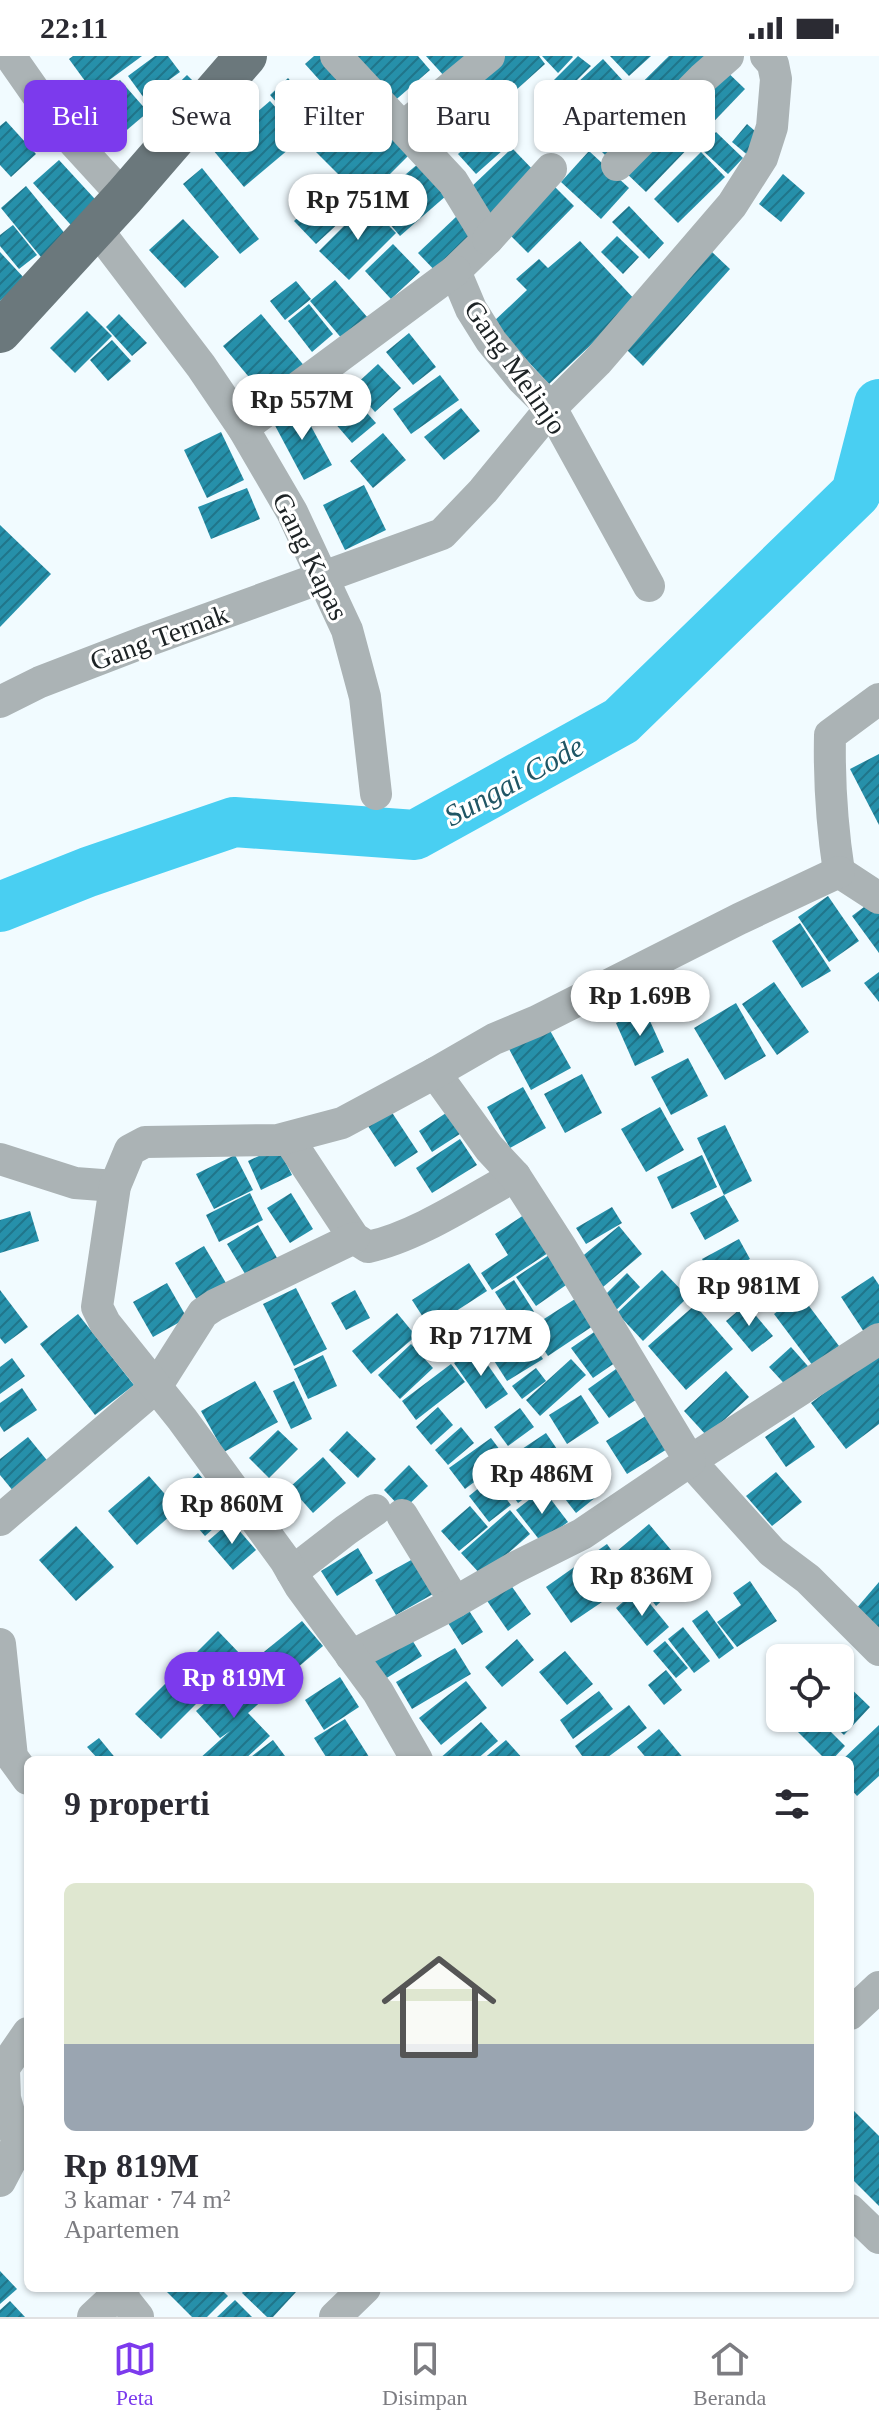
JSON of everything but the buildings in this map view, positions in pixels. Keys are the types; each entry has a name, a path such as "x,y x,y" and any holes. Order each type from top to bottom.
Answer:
{"main road":[{"path":"0,332 124,197 246,56"}],"street":[{"path":"10,56 59,126 124,197"},
{"path":"336,56 453,182 488,239"},
{"path":"403,127 489,56"},
{"path":"617,165 728,56"},
{"name":"Gang Ternak","path":"0,702 40,682 144,642 442,534 483,491 551,408 597,362 732,205 762,158 772,127 776,79 773,64 766,56"},
{"name":"Gang Melinjo","path":"551,169 455,271 471,309 485,332 522,379 551,408 649,586"},
{"name":"Gang Kapas","path":"96,228 201,366 243,428 292,512 347,630 365,697 376,794"},
{"path":"243,428 455,271"},
{"path":"839,872 829,772 830,735 879,699"},
{"path":"839,872 879,898"},
{"path":"414,1756 378,1692 156,1387 105,1323 97,1307 115,1186 123,1163 130,1150 145,1142 278,1140 342,1123 494,1039 537,1021 839,872"},
{"path":"435,1073 471,1124 515,1176 690,1461 772,1552 808,1579 879,1650"},
{"path":"288,1138 354,1238 368,1247 413,1231 515,1176"},
{"path":"0,1159 75,1183 115,1186"},
{"path":"0,1520 156,1387 203,1313 354,1238"},
{"path":"351,1656 582,1534 879,1339"},
{"path":"292,1572 346,1530 388,1512 455,1602"},
{"path":"0,1644 13,1770"},
{"path":"854,2010 879,1987"},
{"path":"0,2181 22,2152 5,2098 4,2068 24,2039"},
{"path":"854,2214 879,2238"},
{"path":"335,2317 361,2292"},
{"path":"93,2317 127,2299"}],"waterway":[{"name":"Sungai Code","path":"0,907 88,872 234,822 415,835 621,721 856,493 879,404"}]}
